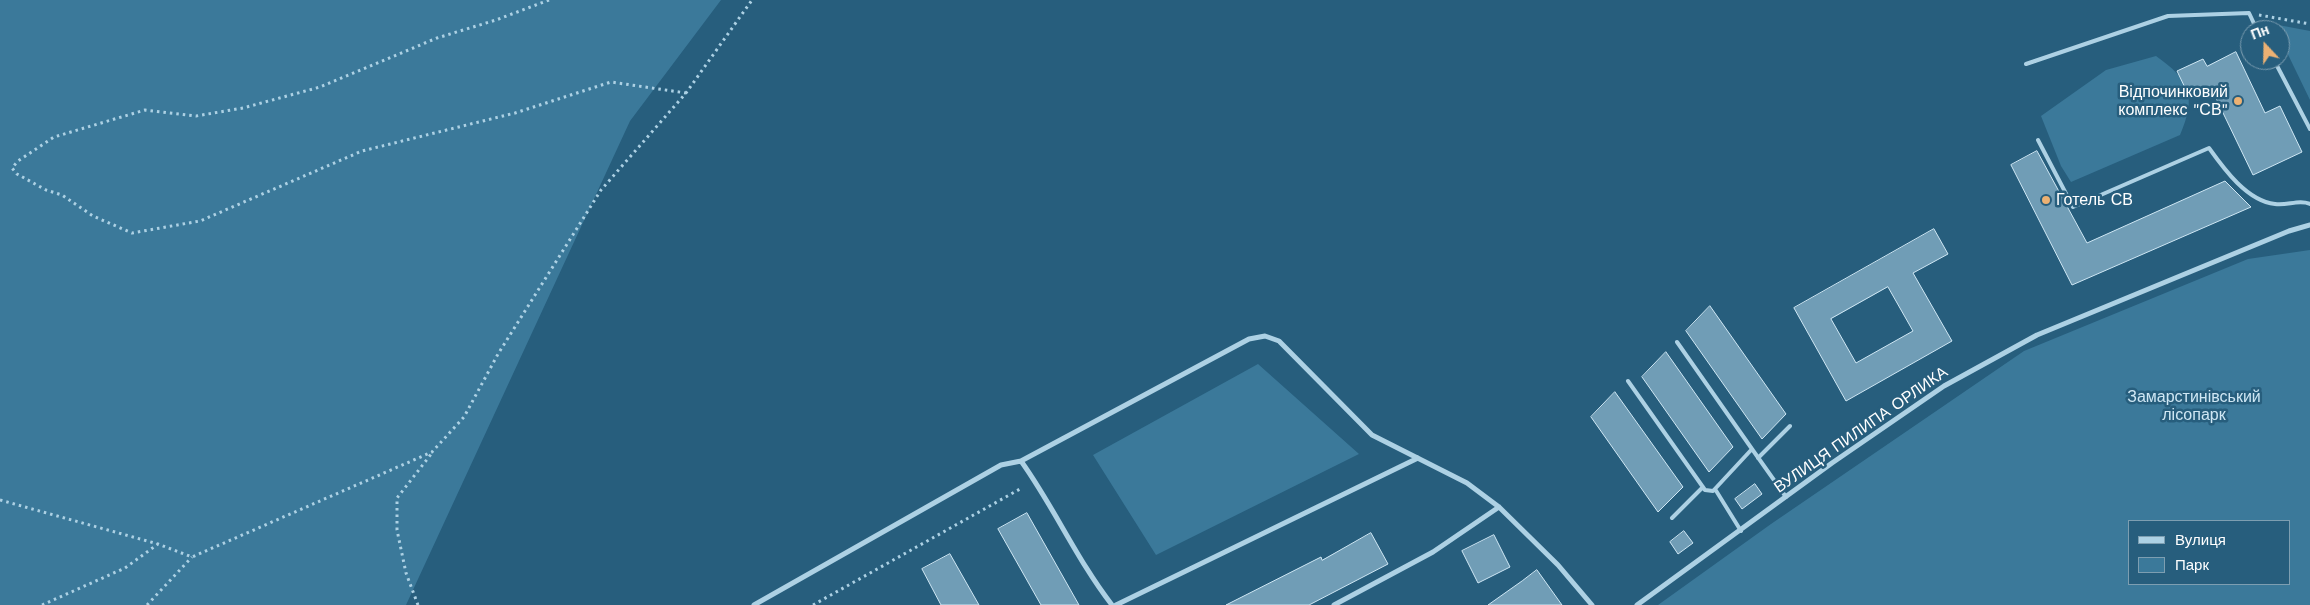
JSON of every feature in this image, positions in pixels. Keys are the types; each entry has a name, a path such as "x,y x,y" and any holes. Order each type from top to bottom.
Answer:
{"street":[{"name":"ВУЛИЦЯ ПИЛИПА ОРЛИКА","path":"1637,605 1944,386 2037,335 2289,231 2310,225"},
{"path":"754,605 1001,465 1021,460 1249,339 1265,336 1279,341 1372,435 1467,483 1499,507 1558,565 1592,605"},
{"path":"1021,460 1045,496 1098,587 1114,605 1418,458"},
{"path":"1334,605 1433,552 1499,507"}],"lane":[{"path":"2026,64 2168,16 2248,13 2252,20"},
{"path":"2279,70 2310,129"},
{"path":"2038,140 2073,207 2209,148 2225,170 2252,195 2275,204 2304,202 2310,204"},
{"path":"1678,342 1786,497"},
{"path":"1628,381 1707,492 1715,488 1752,449"},
{"path":"1758,458 1790,426"},
{"path":"1672,518 1703,487"},
{"path":"1715,488 1741,531"}],"path":[{"path":"549,0 496,20 437,38 320,87 243,108 196,116 145,110 54,137 18,161 12,168 17,174 46,190 62,195 93,216 132,232 200,221 362,152 515,112 611,82 686,93"},
{"path":"418,605 406,573 398,530 396,498 432,452 464,417 498,354 601,190 686,93 752,0"},
{"path":"2248,13 2310,24"},
{"path":"147,605 192,557 432,452"},
{"path":"814,605 1020,490"},
{"path":"0,500 158,544 192,557"},
{"path":"42,605 125,568 158,544"}],"green space":[{"path":"0,0 721,0 630,121 406,605 0,605"},
{"path":"2290,27 2310,31 2310,100 2290,59"},
{"path":"2156,56 2176,73 2183,81 2187,90 2189,99 2188,110 2180,135 2071,182 2061,166 2041,116 2106,70"},
{"name":"Замарстинівський лісопарк","path":"2310,250 2310,605 1658,605 1771,524 2024,351 2248,259"},
{"path":"1258,364 1359,454 1156,555 1093,455"}],"building":[{"path":"2236,52 2240,60 2240,70 2245,70 2265,113 2280,106 2302,152 2253,175 2211,88 2190,98 2177,71 2203,59 2207,66"},
{"path":"2037,151 2087,243 2225,181 2251,207 2072,285 2011,165"},
{"path":"1934,229 1948,254 1913,273 1952,341 1846,401 1794,308","holes":["1888,287 1913,331 1856,363 1831,319"]},
{"path":"1710,306 1786,414 1762,439 1686,331"},
{"path":"1666,352 1733,447 1709,472 1642,377"},
{"path":"1615,392 1683,487 1658,512 1591,417"},
{"path":"1755,484 1762,494 1742,509 1735,499"},
{"path":"1027,513 1079,605 1041,605 998,529"},
{"path":"1684,531 1693,543 1678,554 1670,542"},
{"path":"1371,533 1388,564 1309,605 1226,605 1321,557 1322,560"},
{"path":"1494,535 1510,567 1478,583 1462,551"},
{"path":"950,554 979,605 941,605 922,569"},
{"path":"1537,570 1562,605 1488,605 1522,581"}],"place":[{"name":"Відпочинковий комплекс \"СВ\"","path":"2238,101"},
{"name":"Готель СВ","path":"2046,200"}]}
